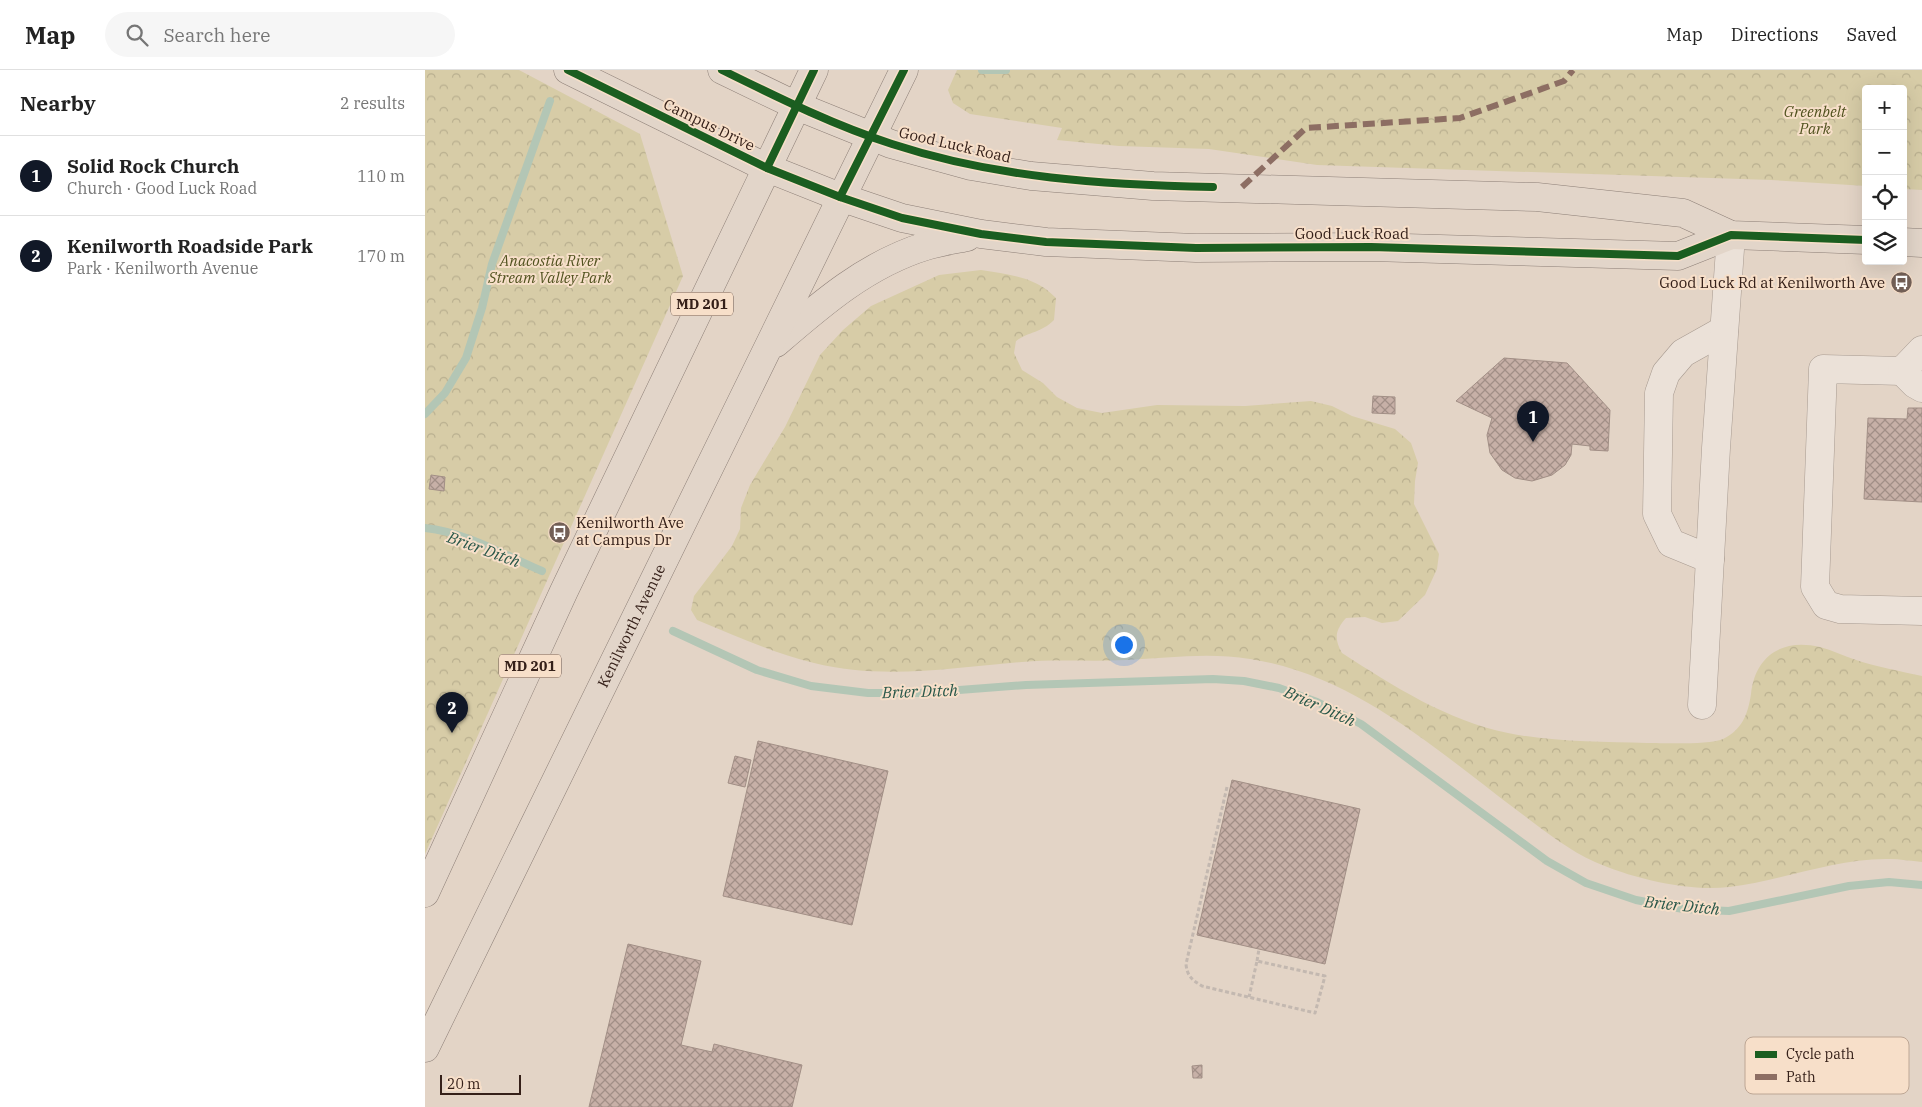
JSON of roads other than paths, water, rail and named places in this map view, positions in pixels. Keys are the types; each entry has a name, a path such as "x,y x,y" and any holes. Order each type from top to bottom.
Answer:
{"main road":[{"name":"Campus Drive","path":"568,70 767,168 840,197"},
{"path":"722,70 797,106 871,136"},
{"name":"MD 201","path":"425,894 564,591 814,70"},
{"name":"Kenilworth Avenue","path":"425,1048 767,351 840,197 904,70"},
{"name":"Good Luck Road","path":"871,136 961,163 1031,176 1153,186 1537,197 1683,212 1731,235 1862,240"},
{"name":"Good Luck Road","path":"840,197 902,218 981,234 1046,242 1196,248 1371,246 1678,256 1731,235"},
{"path":"767,351 825,301 854,279 925,246 981,234"},
{"path":"1907,242 1922,243"}],"lane":[{"path":"1702,706 1731,235"},
{"path":"1710,559 1671,542 1657,514 1659,393 1666,373 1683,353 1724,330"},
{"path":"1922,350 1912,380 1823,369 1815,587 1826,605 1840,609 1922,611"}],"waterway":[{"path":"982,70 1006,70"},
{"path":"425,414 445,393 466,358 482,308 492,264 550,101"},
{"name":"Brier Ditch","path":"425,528 440,530 470,539 542,571"},
{"name":"Brier Ditch","path":"673,631 757,670 811,686 868,693 920,693 1026,685 1213,679 1244,681 1279,688 1317,702 1361,724 1547,861 1586,883 1636,900 1683,909 1729,911 1849,886 1889,882 1922,885"}],"place":[{"name":"Good Luck Rd at Kenilworth Ave","path":"1901,283"},
{"name":"Solid Rock Church","path":"1533,442"},
{"name":"Kenilworth Ave at Campus Dr","path":"560,532"},
{"name":"Kenilworth Roadside Park","path":"452,733"}],"park label":[{"name":"Greenbelt Park","path":"1815,120"},
{"name":"Anacostia River Stream Valley Park","path":"550,270"}]}
